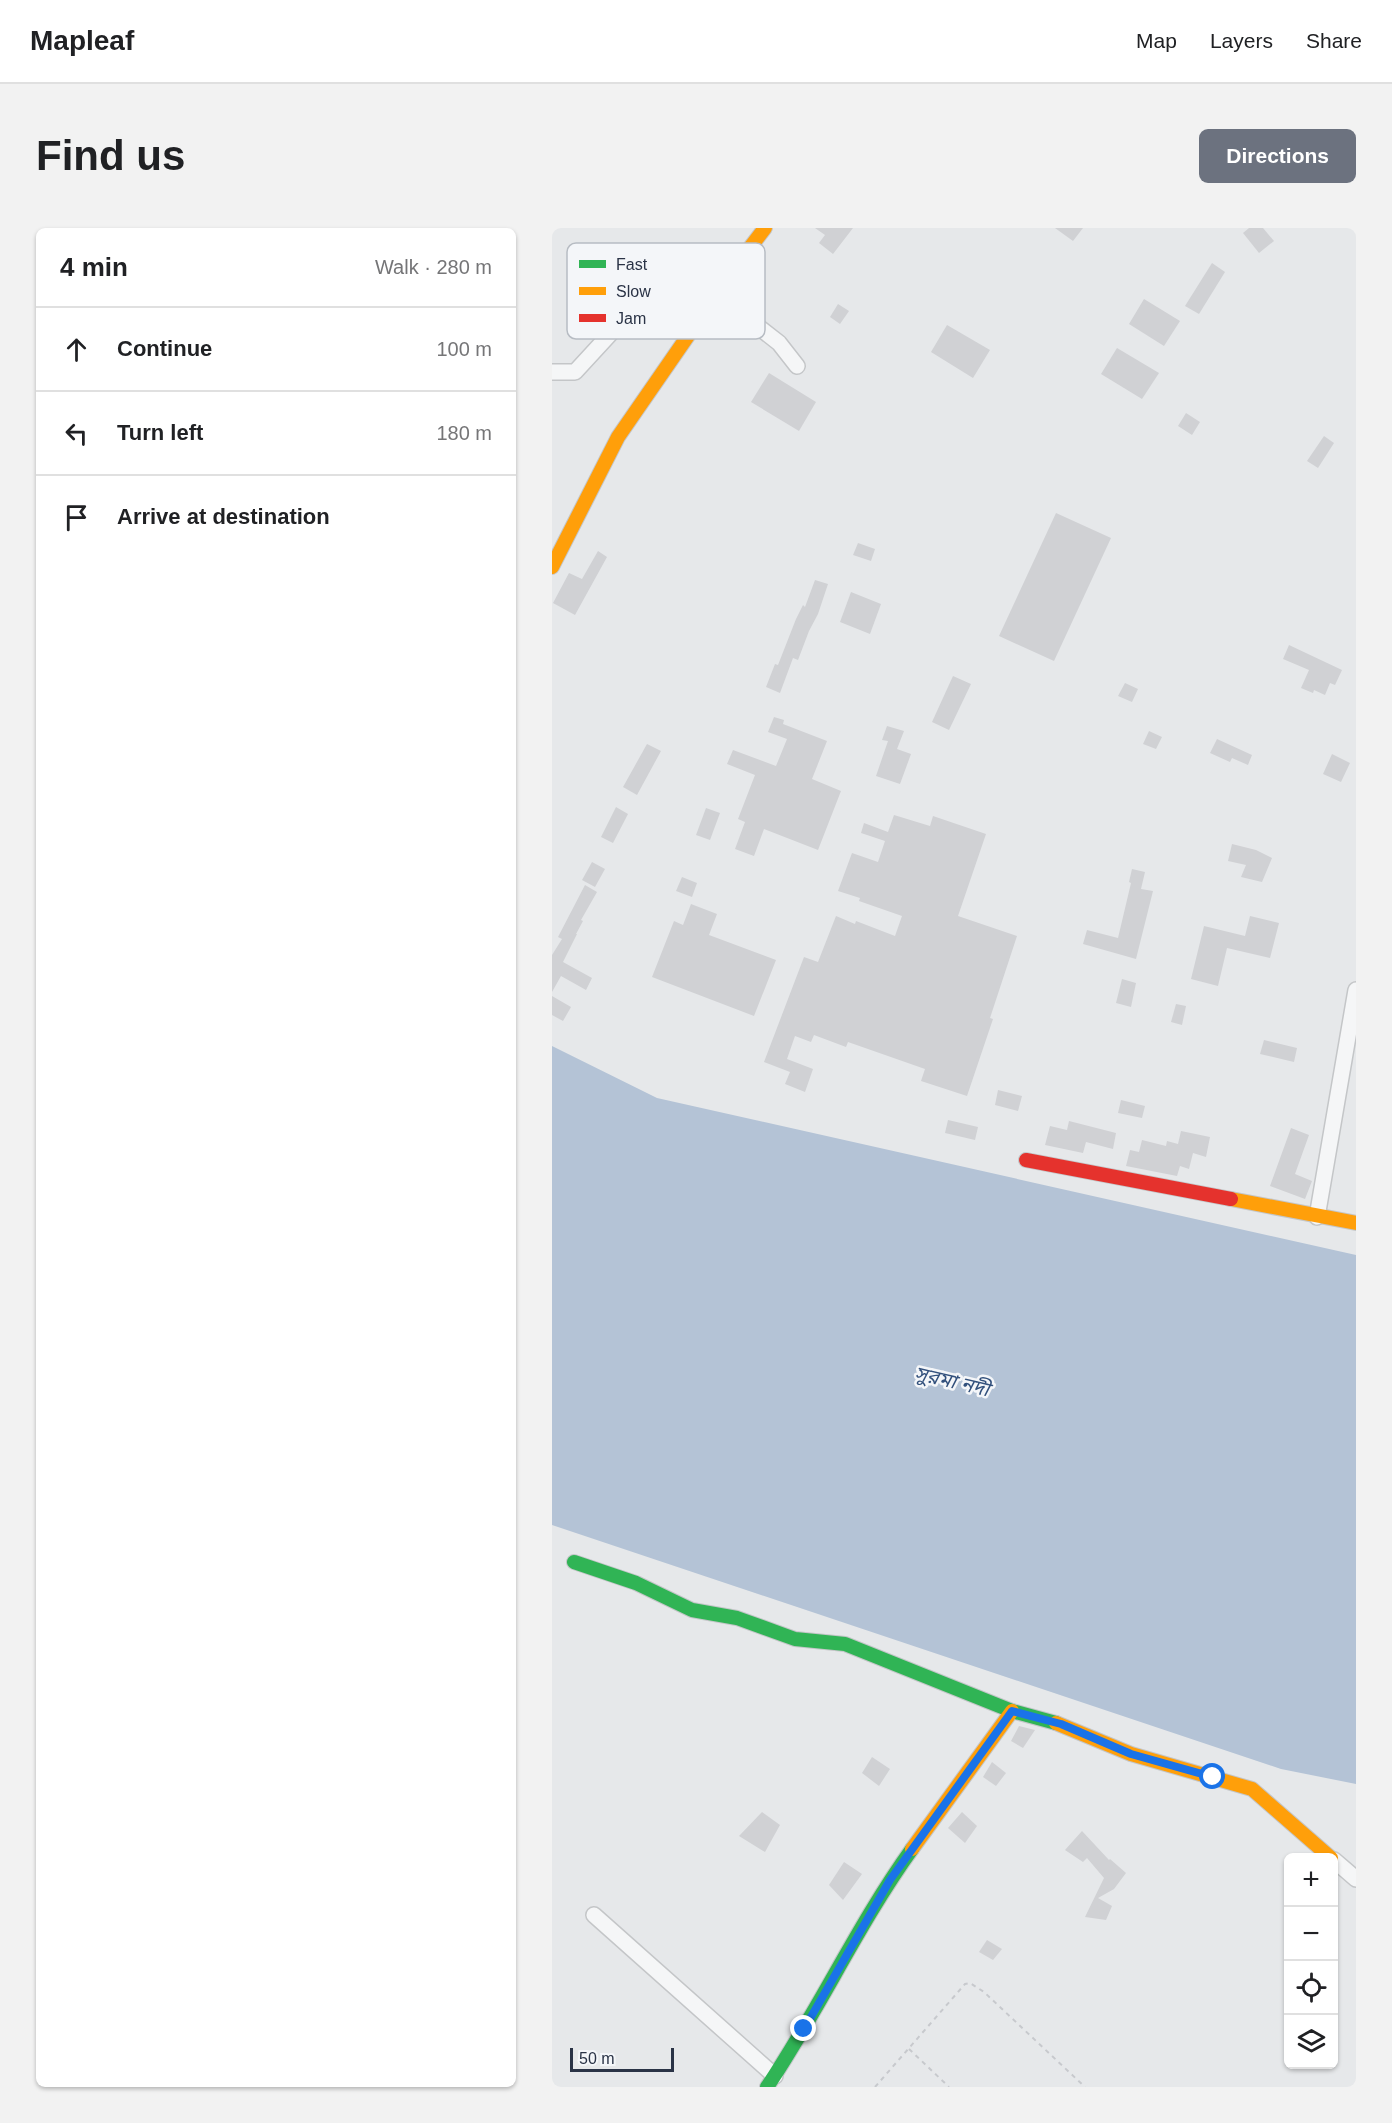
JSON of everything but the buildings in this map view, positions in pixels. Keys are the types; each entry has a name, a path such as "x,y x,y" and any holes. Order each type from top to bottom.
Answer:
{"street":[{"path":"754,243 765,228"},
{"path":"765,332 779,343 797,366"},
{"path":"552,372 575,372 605,339"},
{"path":"552,567 618,437 686,339"},
{"path":"1317,1217 1356,990"},
{"path":"1026,1160 1356,1223"},
{"path":"574,1562 636,1583 692,1610 737,1618 795,1639 845,1644 1012,1711 1061,1724 1131,1754 1252,1790 1325,1853"},
{"path":"594,1915 771,2081 794,2047 890,1880 1012,1711"},
{"path":"1338,1864 1356,1879"}],"path":[{"path":"875,2087 965,1984 970,1983 984,1992 1085,2087"},
{"path":"909,2049 949,2087"}],"water":[{"name":"সুরমা নদী","path":"552,1046 657,1098 1356,1255 1356,1784 1281,1769 552,1525"}],"traffic: fast":[{"path":"574,1562 636,1583 692,1610 737,1618 795,1639 845,1644 1012,1711 1056,1723"},
{"path":"767,2087 874,1907 912,1849"}],"traffic: slow":[{"path":"754,243 765,228"},
{"path":"552,567 618,437 686,339"},
{"path":"1231,1199 1356,1223"},
{"path":"912,1849 1012,1711"},
{"path":"1056,1723 1131,1754 1252,1789 1325,1853"}],"traffic: jam":[{"path":"1026,1160 1231,1199"}],"route":[{"path":"804,2029 890,1880 1012,1711 1061,1724 1131,1754 1213,1777"}]}
